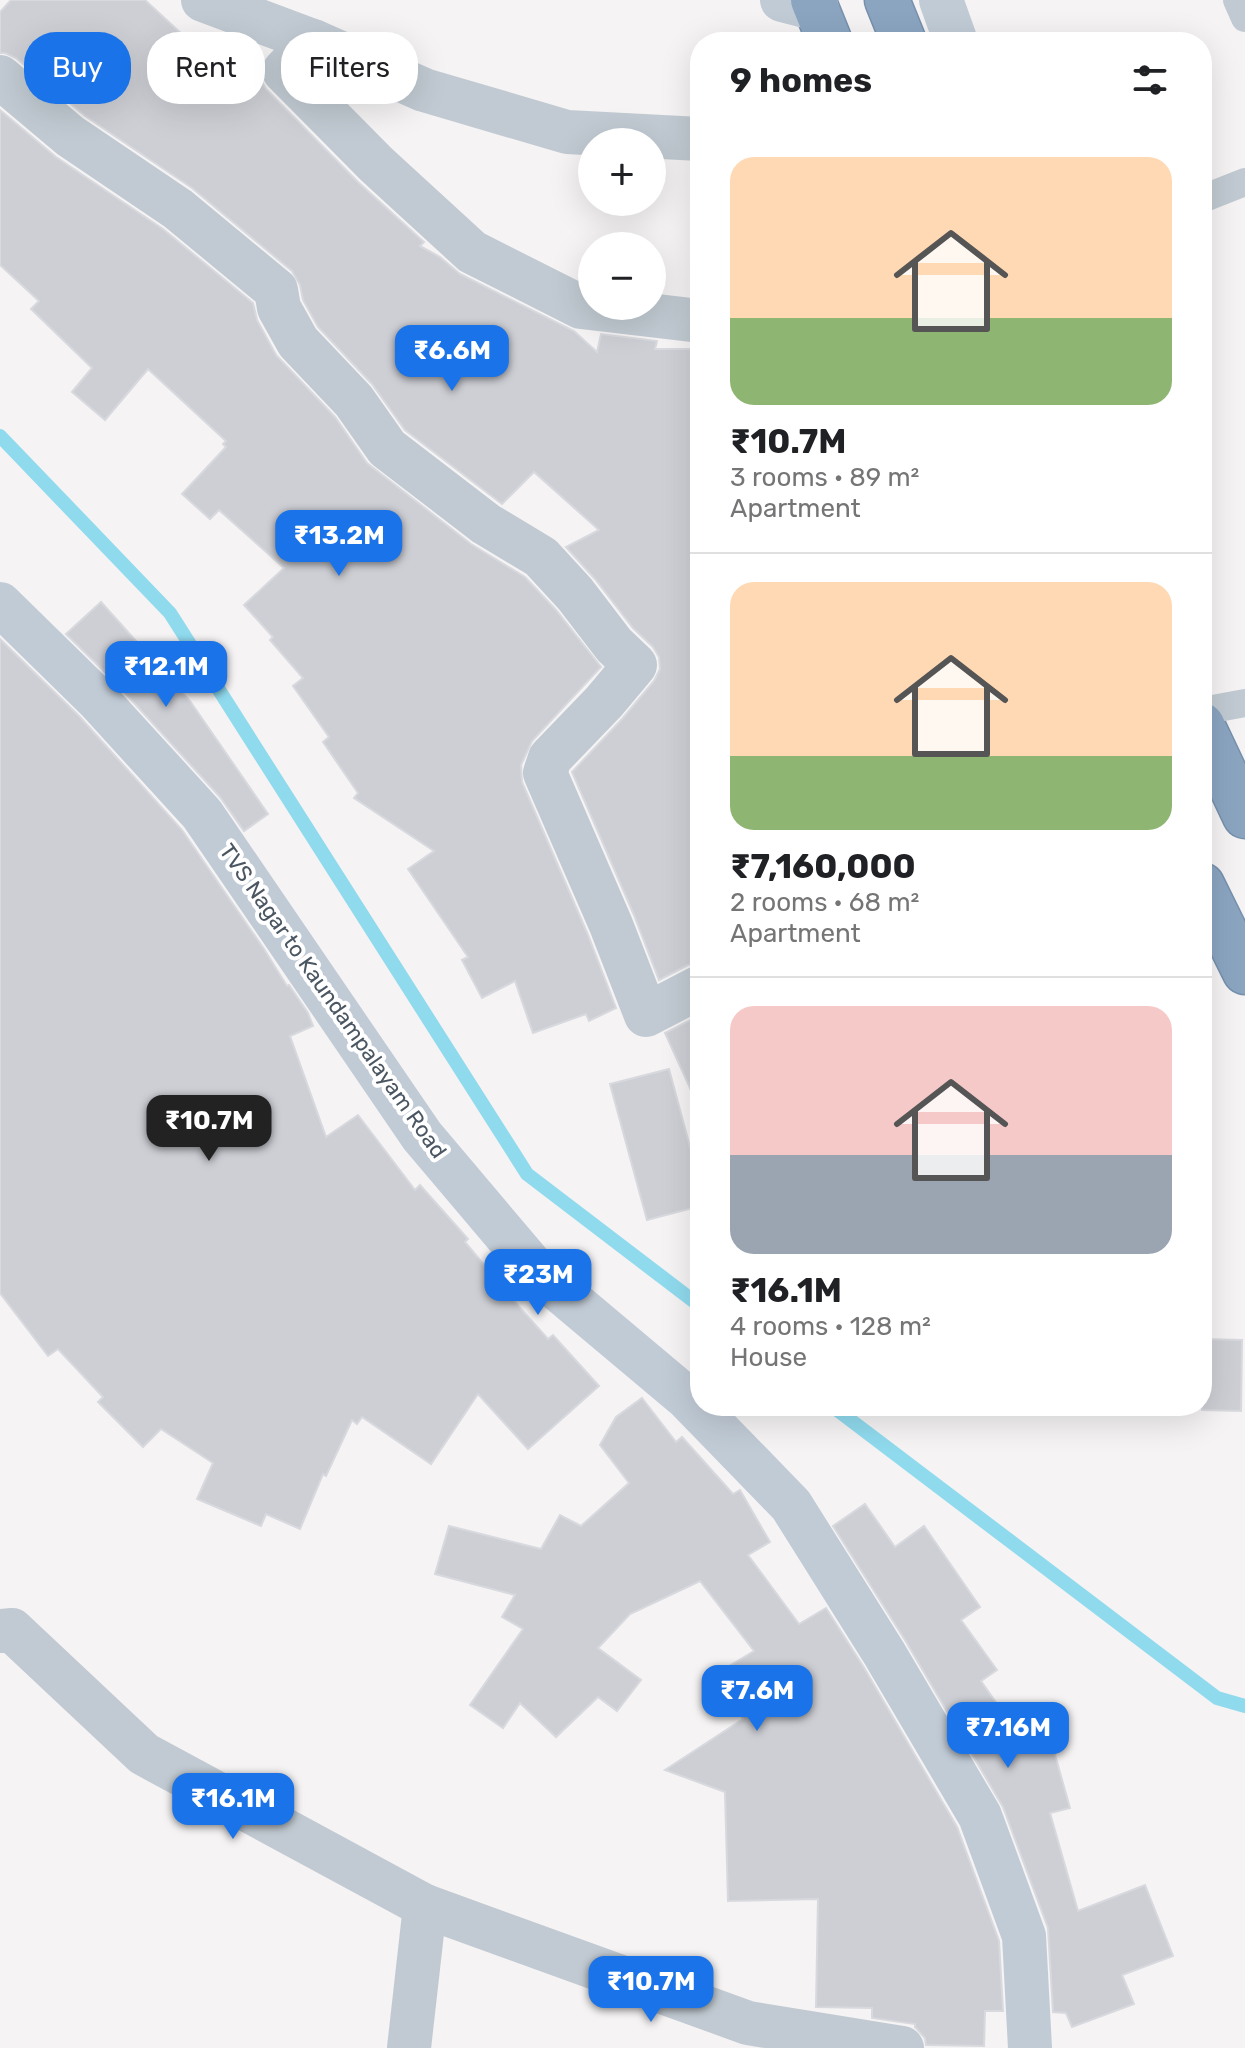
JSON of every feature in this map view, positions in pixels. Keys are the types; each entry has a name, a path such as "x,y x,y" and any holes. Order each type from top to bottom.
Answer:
{"highway":[{"path":"887,0 900,32"},
{"path":"1212,748 1245,816"},
{"path":"1212,905 1245,972"}],"street":[{"path":"203,0 289,32"},
{"path":"941,0 952,32"},
{"path":"0,77 70,136 178,209 276,290 279,308 298,342 354,401 387,448 486,524 541,557 575,594 614,645 635,665 550,758 545,773 646,1015 690,992"},
{"path":"418,87 567,132 690,138"},
{"path":"317,104 376,164 472,252 581,307 690,320"},
{"name":"TVS Nagar to Kaundampalayam Road","path":"0,604 97,699 202,814 422,1136 537,1272 690,1401"},
{"name":"TVS Nagar to Kaundampalayam Road","path":"704,1416 791,1505 884,1653 980,1816 1024,1936 1030,2048"},
{"path":"0,1631 12,1630 144,1754 425,1906 748,2023 902,2048"},
{"path":"409,2048 425,1906"}],"lane":[{"path":"1237,0 1245,18"},
{"path":"1212,195 1245,182"},
{"path":"1212,709 1245,703"}],"building":[{"path":"11,0 145,0 180,32 147,32 147,104 265,104 265,87 358,182 424,242 420,246 440,257 460,274 574,331 597,352 601,334 657,341 655,349 690,349 690,964 659,980 572,772 623,718 654,681 660,669 659,657 653,647 633,628 566,547 599,530 534,472 502,504 405,430 372,384 318,327 292,271 192,188 71,104 131,104 131,32 24,32 24,65 16,58 0,53 0,12"},
{"path":"0,110 56,157 163,229 253,303 257,320 276,355 335,417 367,463 471,544 525,577 601,667 532,741 521,765 522,782 616,1008 589,1021 586,1014 533,1033 515,981 482,998 462,960 468,957 408,869 434,851 354,798 358,793 323,742 329,737 293,686 303,678 270,640 273,637 244,605 284,568 219,510 210,519 182,494 226,447 223,444 226,441 148,369 105,420 72,392 92,368 31,309 39,301 0,265"},
{"path":"101,602 190,701 268,814 244,831 220,797 115,682 66,634"},
{"path":"0,639 79,716 182,830 308,1013 313,1026 290,1036 326,1137 358,1115 415,1190 420,1185 468,1239 465,1242 521,1309 548,1339 553,1335 599,1386 528,1449 478,1394 431,1464 362,1417 357,1424 352,1420 326,1476 323,1474 300,1529 266,1514 261,1526 197,1499 213,1463 161,1429 143,1447 98,1402 103,1397 58,1349 48,1356 0,1293"},
{"path":"690,1020 690,1088 665,1033"},
{"path":"669,1069 690,1147 690,1209 647,1220 610,1084"},
{"path":"1212,1339 1242,1340 1241,1411 1212,1410"},
{"path":"642,1398 676,1442 682,1437 733,1494 740,1490 770,1542 748,1555 799,1624 826,1608 957,1827 999,1941 1003,2011 985,2011 984,2046 926,2045 915,2024 872,2018 872,2008 816,2007 818,1899 728,1901 725,1792 665,1770 743,1719 716,1674 754,1651 700,1581 630,1614 598,1648 641,1680 617,1711 598,1697 556,1737 520,1703 503,1728 470,1705 523,1629 502,1617 515,1595 435,1574 449,1526 541,1549 560,1515 581,1526 629,1483 600,1445 616,1417"},
{"path":"865,1504 895,1547 924,1526 980,1607 961,1620 997,1670 981,1681 1021,1738 1048,1730 1070,1808 1050,1813 1078,1911 1145,1885 1173,1956 1122,1975 1134,2004 1072,2027 1066,2013 1053,2012 1048,1928 1003,1807 905,1640 833,1526"}],"waterway":[{"path":"0,436 170,613 527,1174 690,1298"},
{"path":"845,1416 1217,1698 1245,1706"}]}
